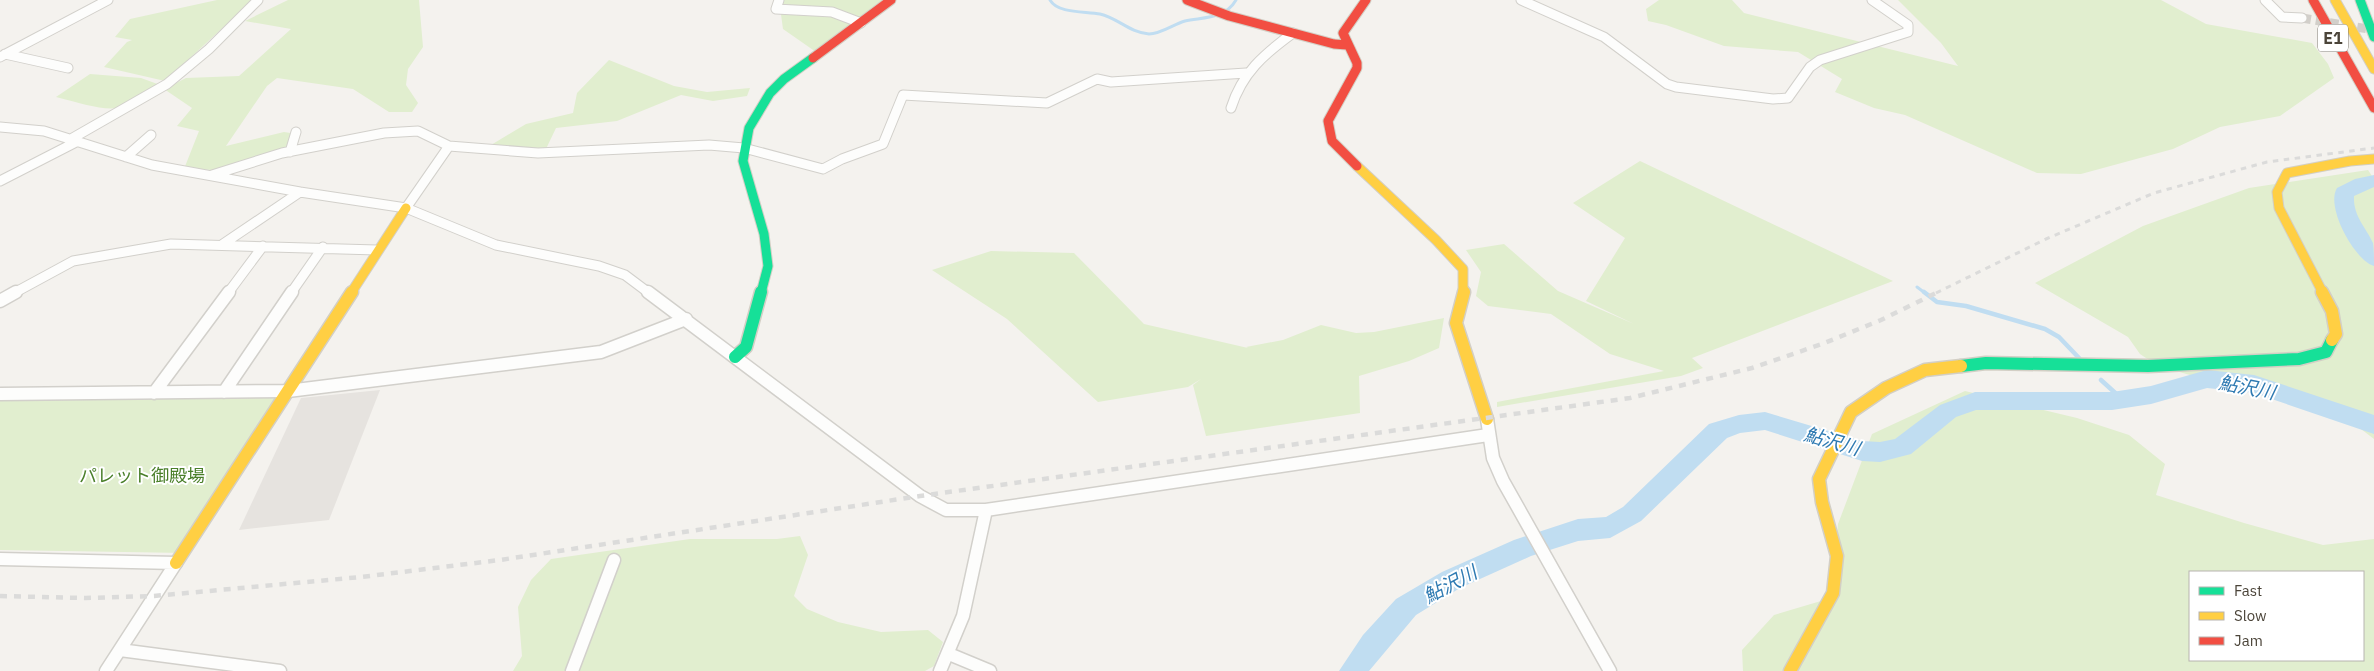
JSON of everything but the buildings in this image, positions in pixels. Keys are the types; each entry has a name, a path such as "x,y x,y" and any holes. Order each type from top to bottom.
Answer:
{"main road":[{"path":"735,357 746,347 768,266 764,234 743,161 749,128 770,94 784,80 891,0"},
{"path":"1187,0 1229,16 1334,44 1347,45"},
{"path":"1366,0 1343,33 1357,63 1357,68 1330,115 1327,129 1329,136 1334,145 1436,240 1463,269 1465,287 1456,323 1487,418"},
{"path":"2300,0 2353,75"},
{"name":"E1","path":"2313,0 2353,75 2374,108"},
{"name":"E1","path":"2335,0 2374,70"},
{"path":"2360,0 2374,37"},
{"path":"1790,671 1833,593 1837,556 1822,502 1820,479 1825,464 1851,412 1886,388 1925,370 1986,363 2139,366 2299,359 2326,352 2336,334 2332,311 2279,208 2277,192 2287,173 2350,161 2374,159"},
{"path":"176,564 377,250 406,208"}],"street":[{"path":"2,56 108,0"},
{"path":"0,181 75,140 167,84 209,49 258,0"},
{"path":"779,0 776,9 832,12 861,23"},
{"path":"1521,0 1570,20 1615,44 1663,84 1772,99 1788,98 1810,67 1820,60 1908,32 1908,25 1872,0"},
{"path":"2265,0 2282,17 2302,18"},
{"path":"1231,108 1236,87 1246,73 1256,61 1293,33"},
{"path":"2,56 68,68"},
{"path":"211,175 290,152 384,133 418,131 449,146 538,153 578,153 709,145 744,148 824,169 842,159 883,144 903,95 1047,103 1097,79 1111,82 1160,80 1200,74 1246,73"},
{"path":"0,127 44,131 152,165 300,192 406,208 496,245 599,266 625,275 933,505 946,510 986,510 1488,435"},
{"path":"290,152 296,132"},
{"path":"126,157 152,135"},
{"path":"406,208 449,146"},
{"path":"223,244 300,192"},
{"path":"0,301 73,261 171,244 223,244 377,250"},
{"path":"154,393 263,246"},
{"path":"224,392 323,247"},
{"path":"0,394 288,391 602,352 686,319"},
{"path":"1487,418 1492,458 1525,521 1610,671"},
{"path":"942,671 963,616 986,510"},
{"path":"0,559 176,564"},
{"path":"572,671 614,560"},
{"path":"106,671 176,564"},
{"path":"120,650 280,671"},
{"path":"949,654 990,671"}],"green space":[{"path":"217,0 253,0 165,81 104,67 127,42 132,40 115,37 130,19"},
{"path":"288,0 419,0 423,47 408,69 406,85 418,103 412,112 389,112 353,89 277,78 267,86 226,146 284,132 297,134 293,148 216,170 184,169 199,131 177,126 192,108 164,89 186,78 239,76 291,29 245,21"},
{"path":"779,0 888,0 816,52 783,29"},
{"path":"1659,0 1732,0 1744,13 1958,66 1941,43 1898,0 2161,0 2206,24 2312,43 2328,64 2334,78 2280,116 2220,127 2173,149 2081,174 2037,173 1905,115 1874,108 1835,92 1842,79 1798,52 1724,46 1666,25 1648,21 1646,9"},
{"path":"609,60 674,86 707,92 750,88 747,96 713,101 681,95 617,121 556,128 545,151 491,145 526,124 573,113 577,93"},
{"path":"90,74 141,78 163,86 135,103 123,107 100,107 56,97"},
{"path":"1640,161 1893,281 1692,358 1703,368 1681,376 1497,407 1497,402 1664,371 1610,354 1551,314 1488,306 1476,296 1481,272 1466,250 1504,244 1558,291 1634,324 1586,301 1625,238 1573,203"},
{"path":"2368,170 2374,179 2374,439 2336,410 2311,409 2158,366 2140,354 2128,337 2035,283 2143,226 2249,188"},
{"path":"991,251 1074,253 1144,324 1248,348 1246,347 1283,340 1321,325 1356,333 1374,332 1444,318 1439,348 1409,361 1359,376 1360,413 1206,436 1193,385 1201,379 1188,387 1098,402 1007,319 932,270"},
{"path":"1965,391 2077,418 2129,435 2165,464 2156,495 2244,523 2323,545 2374,539 2374,671 1743,671 1742,650 1774,615 1831,598 1838,524 1872,434"},
{"name":"パレット御殿場","path":"286,394 186,553 0,550 0,400"},
{"path":"800,536 808,555 794,596 807,609 838,622 881,632 928,630 943,642 934,666 925,671 513,671 522,656 518,607 531,580 551,559 690,539 777,539"}],"shaded area":[{"path":"380,390 329,520 239,530 301,398"}],"waterway":[{"path":"1050,0 1059,8 1100,14 1136,31 1149,34 1185,21 1220,14 1226,11 1236,0"},
{"name":"鮎沢川","path":"2374,181 2362,183 2344,193 2345,211 2352,228 2374,259"},
{"path":"1917,287 1925,293"},
{"path":"1924,292 1937,302 1966,306 2045,329 2059,337 2079,358"},
{"name":"鮎沢川","path":"1353,671 1373,644 1406,607 1451,580 1523,548 1578,530 1610,527 1632,514 1718,431 1739,424 1765,421 1862,451 1880,452 1902,447 1948,411 1975,401 2112,401 2151,395 2207,379 2254,384 2318,404 2374,425"},
{"path":"2101,380 2123,400"}],"tunnel":[{"path":"2302,18 2374,30"}],"railway":[{"path":"1936,293 2046,239 2154,193 2267,162 2374,148"},
{"path":"0,596 86,598 154,596 361,577 500,560 920,496 1630,398 1752,368 1822,344 1881,320 1938,292"}],"traffic: fast":[{"path":"2360,0 2374,37"},
{"path":"735,357 746,347 768,266 764,234 743,161 749,128 770,93 784,79 813,58"},
{"path":"1961,366 1986,363 2148,366 2299,359 2326,352 2332,340"}],"traffic: slow":[{"path":"2335,0 2374,69"},
{"path":"2332,340 2336,334 2332,311 2279,208 2277,192 2287,173 2350,161 2374,159"},
{"path":"1357,166 1436,240 1463,269 1465,287 1456,323 1487,419"},
{"path":"176,563 406,208"},
{"path":"1790,671 1833,593 1837,556 1822,502 1819,479 1851,412 1886,388 1925,370 1961,366"}],"traffic: jam":[{"path":"813,58 891,0"},
{"path":"1187,0 1229,16 1334,44 1347,45"},
{"path":"1357,166 1332,141 1329,135 1328,121 1357,68 1357,63 1343,33 1366,0"},
{"path":"2313,0 2374,108"}]}
